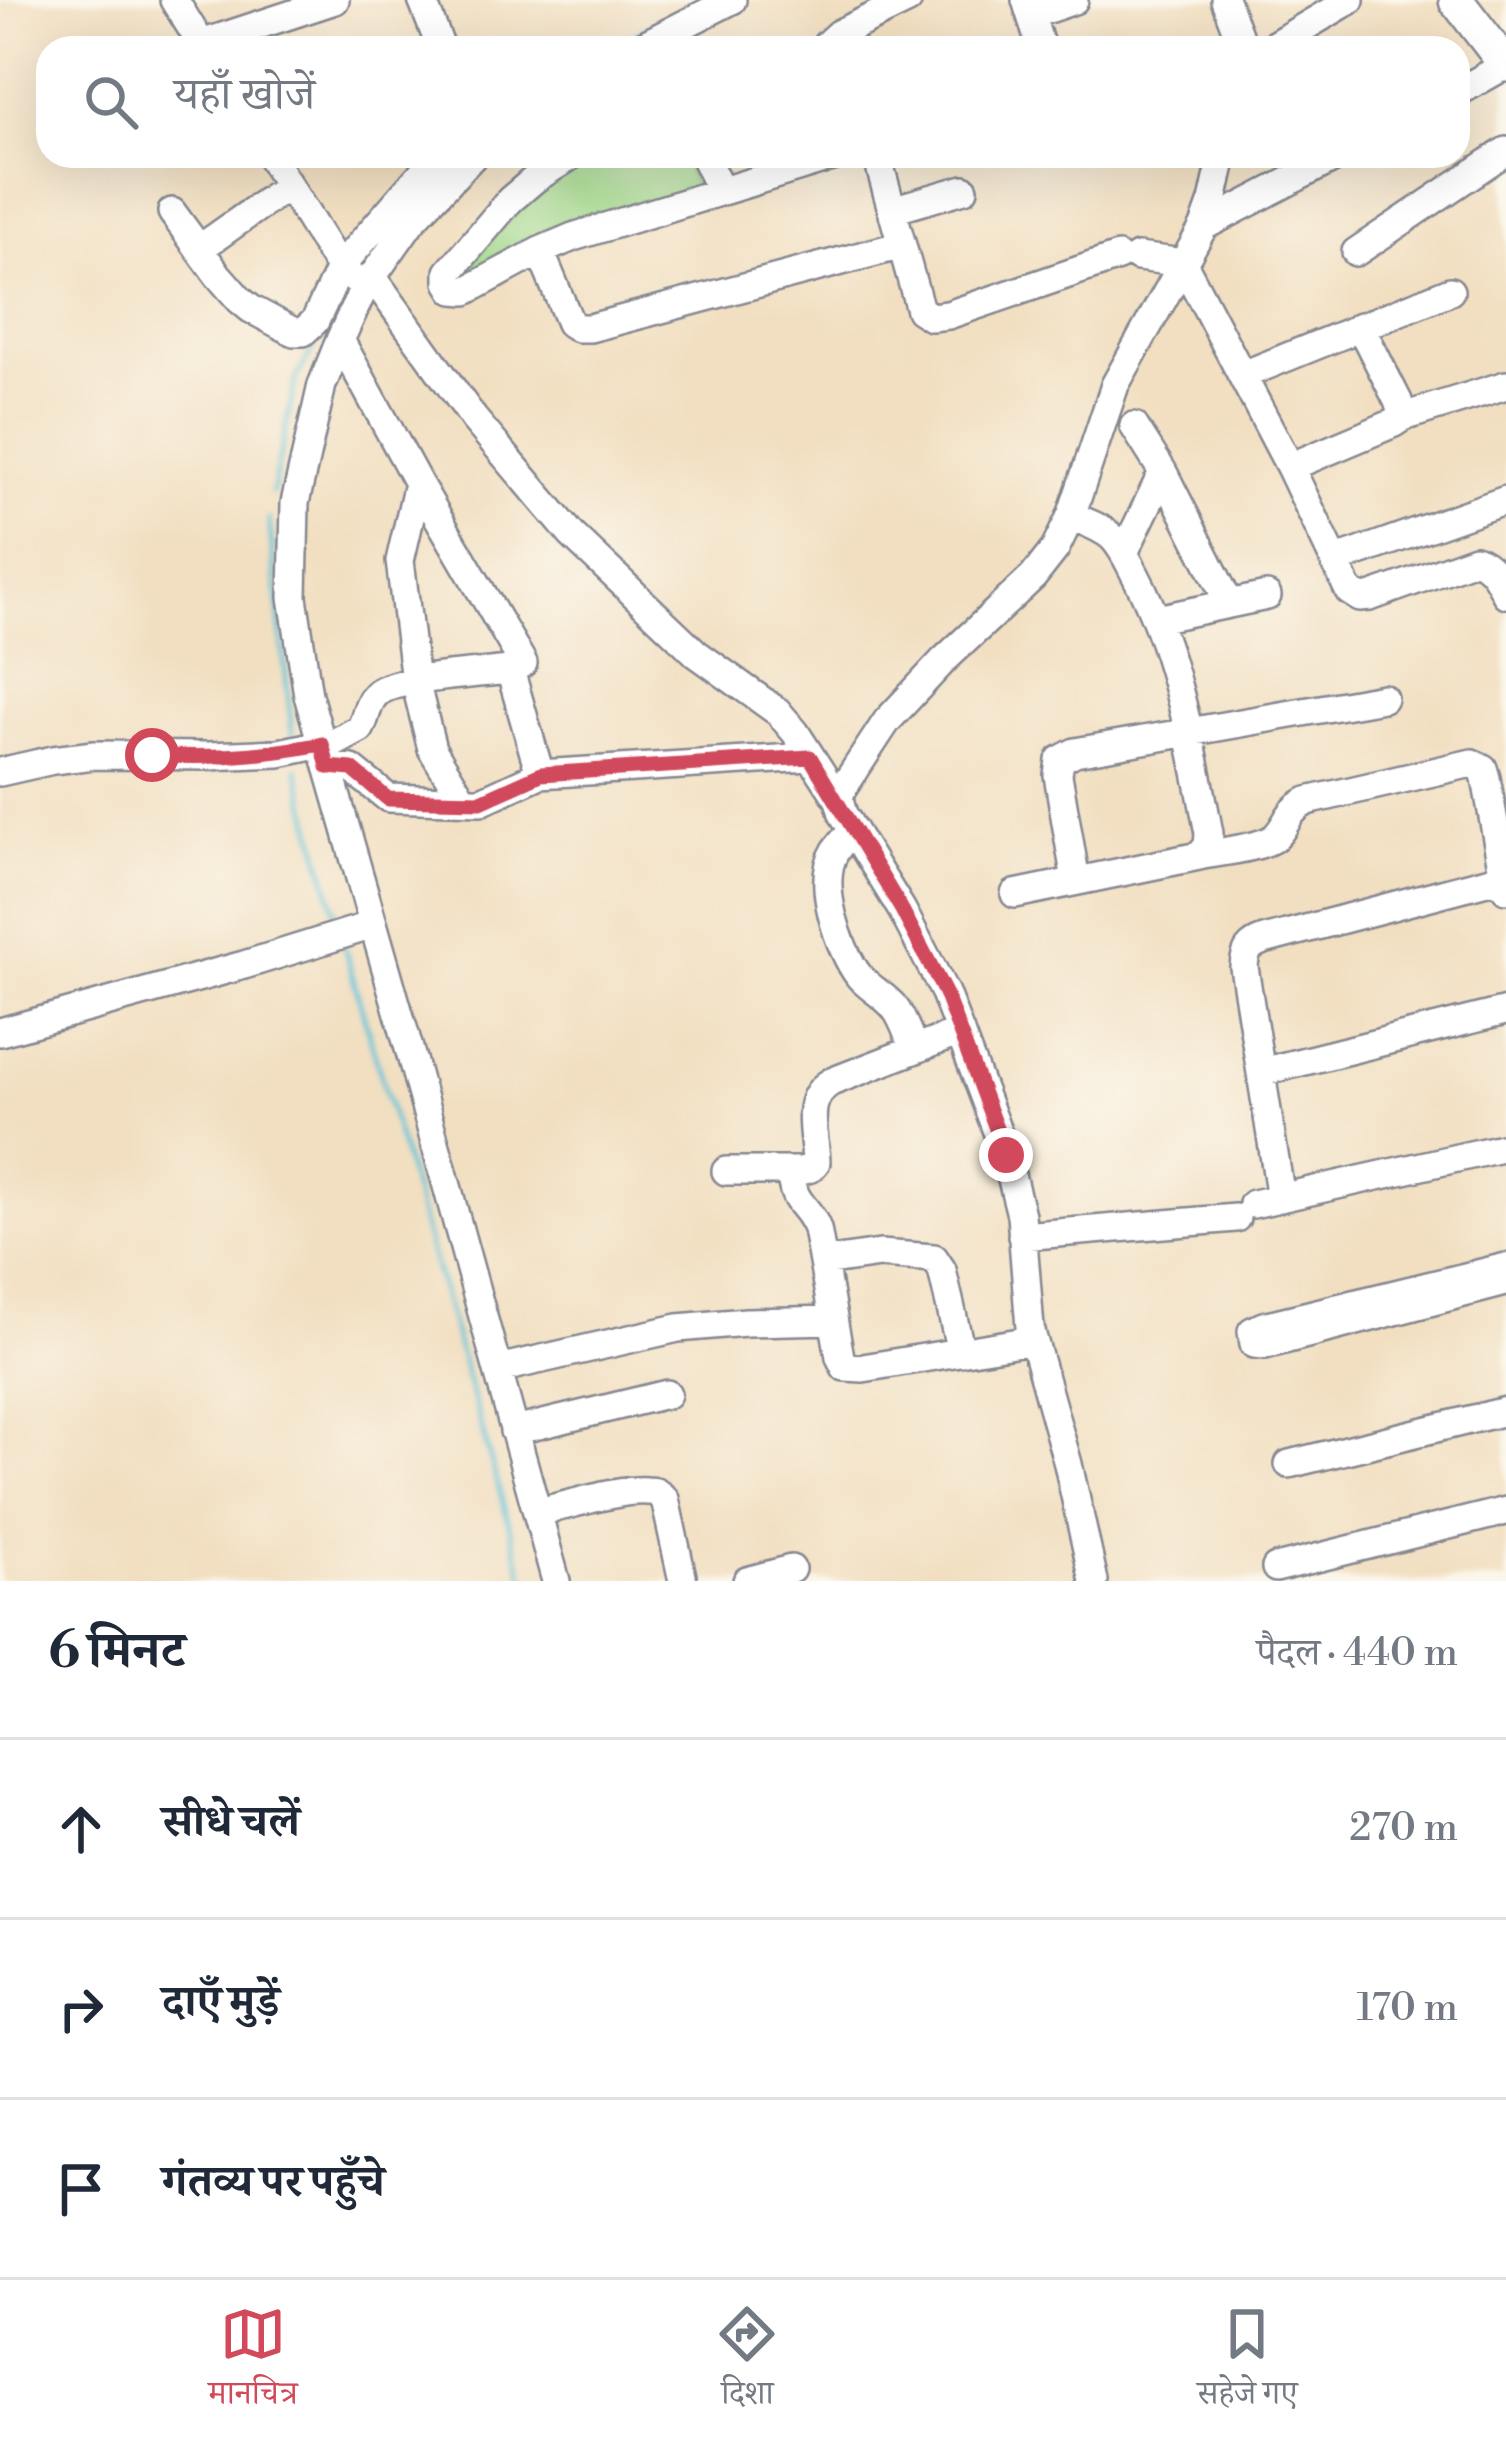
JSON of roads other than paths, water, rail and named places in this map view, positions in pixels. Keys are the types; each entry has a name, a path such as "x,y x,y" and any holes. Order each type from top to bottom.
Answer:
{"main road":[{"path":"1456,0 1506,65"}],"street":[{"path":"174,0 196,36"},
{"path":"231,36 335,0"},
{"path":"422,0 436,36"},
{"path":"662,36 732,0"},
{"path":"836,36 908,0"},
{"path":"1023,5 1074,0"},
{"path":"1226,0 1239,36"},
{"path":"1289,36 1350,0"},
{"path":"1023,5 1024,36"},
{"path":"1023,5 1036,36"},
{"path":"1470,85 1506,65"},
{"path":"1356,252 1506,151"},
{"path":"278,168 341,266 368,283 572,535 697,654 778,712 838,800 945,993 1010,1168 1021,1215 1032,1340 1069,1464 1094,1581"},
{"path":"172,212 239,300 294,332 310,328 341,266 427,168"},
{"path":"461,168 423,207 368,283 322,385 293,514 292,597 353,932 497,1369 556,1581"},
{"path":"552,168 510,200 449,272 454,290 466,291 573,237 796,168"},
{"path":"710,168 722,190"},
{"path":"880,168 920,310 931,317 1128,257 1183,263"},
{"path":"838,800 887,721 1033,577 1055,549 1071,516 1115,385 1204,226 1220,168"},
{"path":"1204,226 1315,168"},
{"path":"199,249 289,186"},
{"path":"892,209 964,188"},
{"path":"540,251 570,322 590,328 902,245"},
{"path":"1183,263 1290,467 1349,592 1370,597 1475,559 1492,569 1506,594"},
{"path":"1243,375 1450,291"},
{"path":"1360,326 1403,417"},
{"path":"324,754 360,729 377,692 415,681 510,670 524,663 340,340"},
{"path":"1290,467 1403,417 1506,385"},
{"path":"1134,426 1163,472 1229,602"},
{"path":"1124,553 1163,472"},
{"path":"418,484 400,561 415,681 432,749 463,800"},
{"path":"1334,561 1506,500"},
{"path":"1071,516 1113,538 1157,619 1189,732 1209,833 1208,846 1199,856"},
{"path":"1157,619 1267,596"},
{"path":"510,670 541,774"},
{"path":"1076,880 1058,775 1060,760 1075,752 1383,698"},
{"path":"0,772 94,754 324,754 352,769 388,799 481,801 541,774 810,757"},
{"path":"1016,894 1267,842 1295,807 1306,801 1472,763 1483,768 1504,883 1252,944 1244,954 1281,1198"},
{"path":"854,830 829,867 836,928 853,968 894,1008 914,1049"},
{"path":"0,1032 353,932"},
{"path":"1261,1072 1506,1011"},
{"path":"726,1171 811,1168 816,1162 813,1110 819,1089 960,1032"},
{"path":"1022,1236 1244,1211 1281,1198 1506,1147"},
{"path":"791,1172 794,1196 818,1228 845,1367 1032,1340"},
{"path":"823,1262 880,1254 934,1258 942,1270 961,1352"},
{"path":"1506,1267 1263,1326 1252,1331 1251,1337 1254,1344 1265,1345 1506,1282"},
{"path":"497,1369 678,1328 833,1320"},
{"path":"514,1431 667,1394"},
{"path":"1289,1464 1506,1411"},
{"path":"537,1512 628,1493 658,1493 665,1499 683,1581"},
{"path":"1276,1568 1506,1511"},
{"path":"747,1581 791,1569"}],"waterway":[{"path":"630,36 689,7"},
{"path":"272,493 296,379 321,334"},
{"path":"269,519 293,741"},
{"path":"297,768 338,923"},
{"path":"344,946 525,1581"}]}
